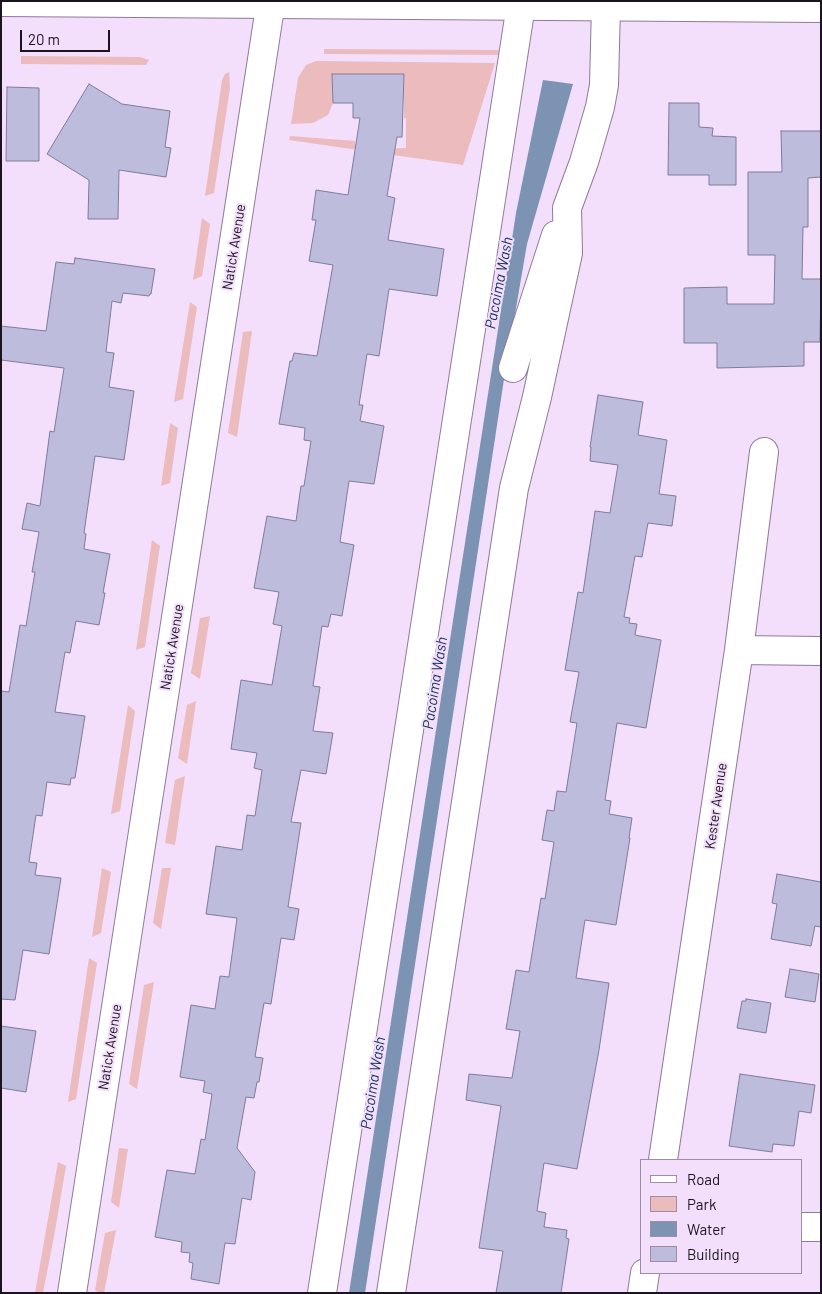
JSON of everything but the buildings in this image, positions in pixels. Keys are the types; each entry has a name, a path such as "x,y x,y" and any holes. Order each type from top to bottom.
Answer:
{"street":[{"path":"1,2 270,2 821,8"},
{"name":"Natick Avenue","path":"72,1293 262,65 270,2"},
{"path":"322,1293 521,5"},
{"path":"513,368 551,250 584,162 600,106 604,85 606,6"},
{"path":"391,1293 514,488 537,397 568,253 567,208"},
{"name":"Kester Avenue","path":"663,1159 739,650 764,452"},
{"path":"739,650 821,651"},
{"path":"802,1227 821,1227"},
{"path":"642,1293 645,1274"}],"green space":[{"path":"324,49 505,50 505,55 324,54"},
{"path":"21,56 140,57 149,60 146,65 21,64"},
{"path":"316,61 495,63 463,165 289,140 290,136 355,141 355,144 373,144 373,149 406,148 404,75 332,75 333,103 328,115 313,123 291,124 298,78 306,65"},
{"path":"229,72 230,88 214,193 205,196 222,80 225,74"},
{"path":"202,218 210,224 202,276 193,280"},
{"path":"190,302 197,307 183,399 174,402"},
{"path":"252,331 237,437 228,433 243,332"},
{"path":"170,423 178,428 170,483 161,486"},
{"path":"152,540 160,546 145,647 136,650"},
{"path":"210,616 200,679 191,673 200,618"},
{"path":"196,701 187,764 178,758 187,705"},
{"path":"128,705 135,711 120,811 111,814"},
{"path":"185,776 175,845 165,843 175,780"},
{"path":"102,868 111,872 101,933 92,937"},
{"path":"162,868 171,868 161,929 153,923"},
{"path":"89,958 97,963 76,1099 68,1102"},
{"path":"154,982 137,1089 129,1084 144,985"},
{"path":"119,1148 128,1149 119,1208 111,1202"},
{"path":"58,1162 66,1166 55,1231 43,1293 35,1293"},
{"path":"116,1230 104,1293 99,1293 95,1290 105,1233"}],"water":[{"path":"543,80 573,84 527,244 506,366 365,1293 349,1293 516,213"}],"water label":[{"name":"Pacoima Wash","path":"499,283"},
{"name":"Pacoima Wash","path":"435,683"},
{"name":"Pacoima Wash","path":"373,1083"}]}
